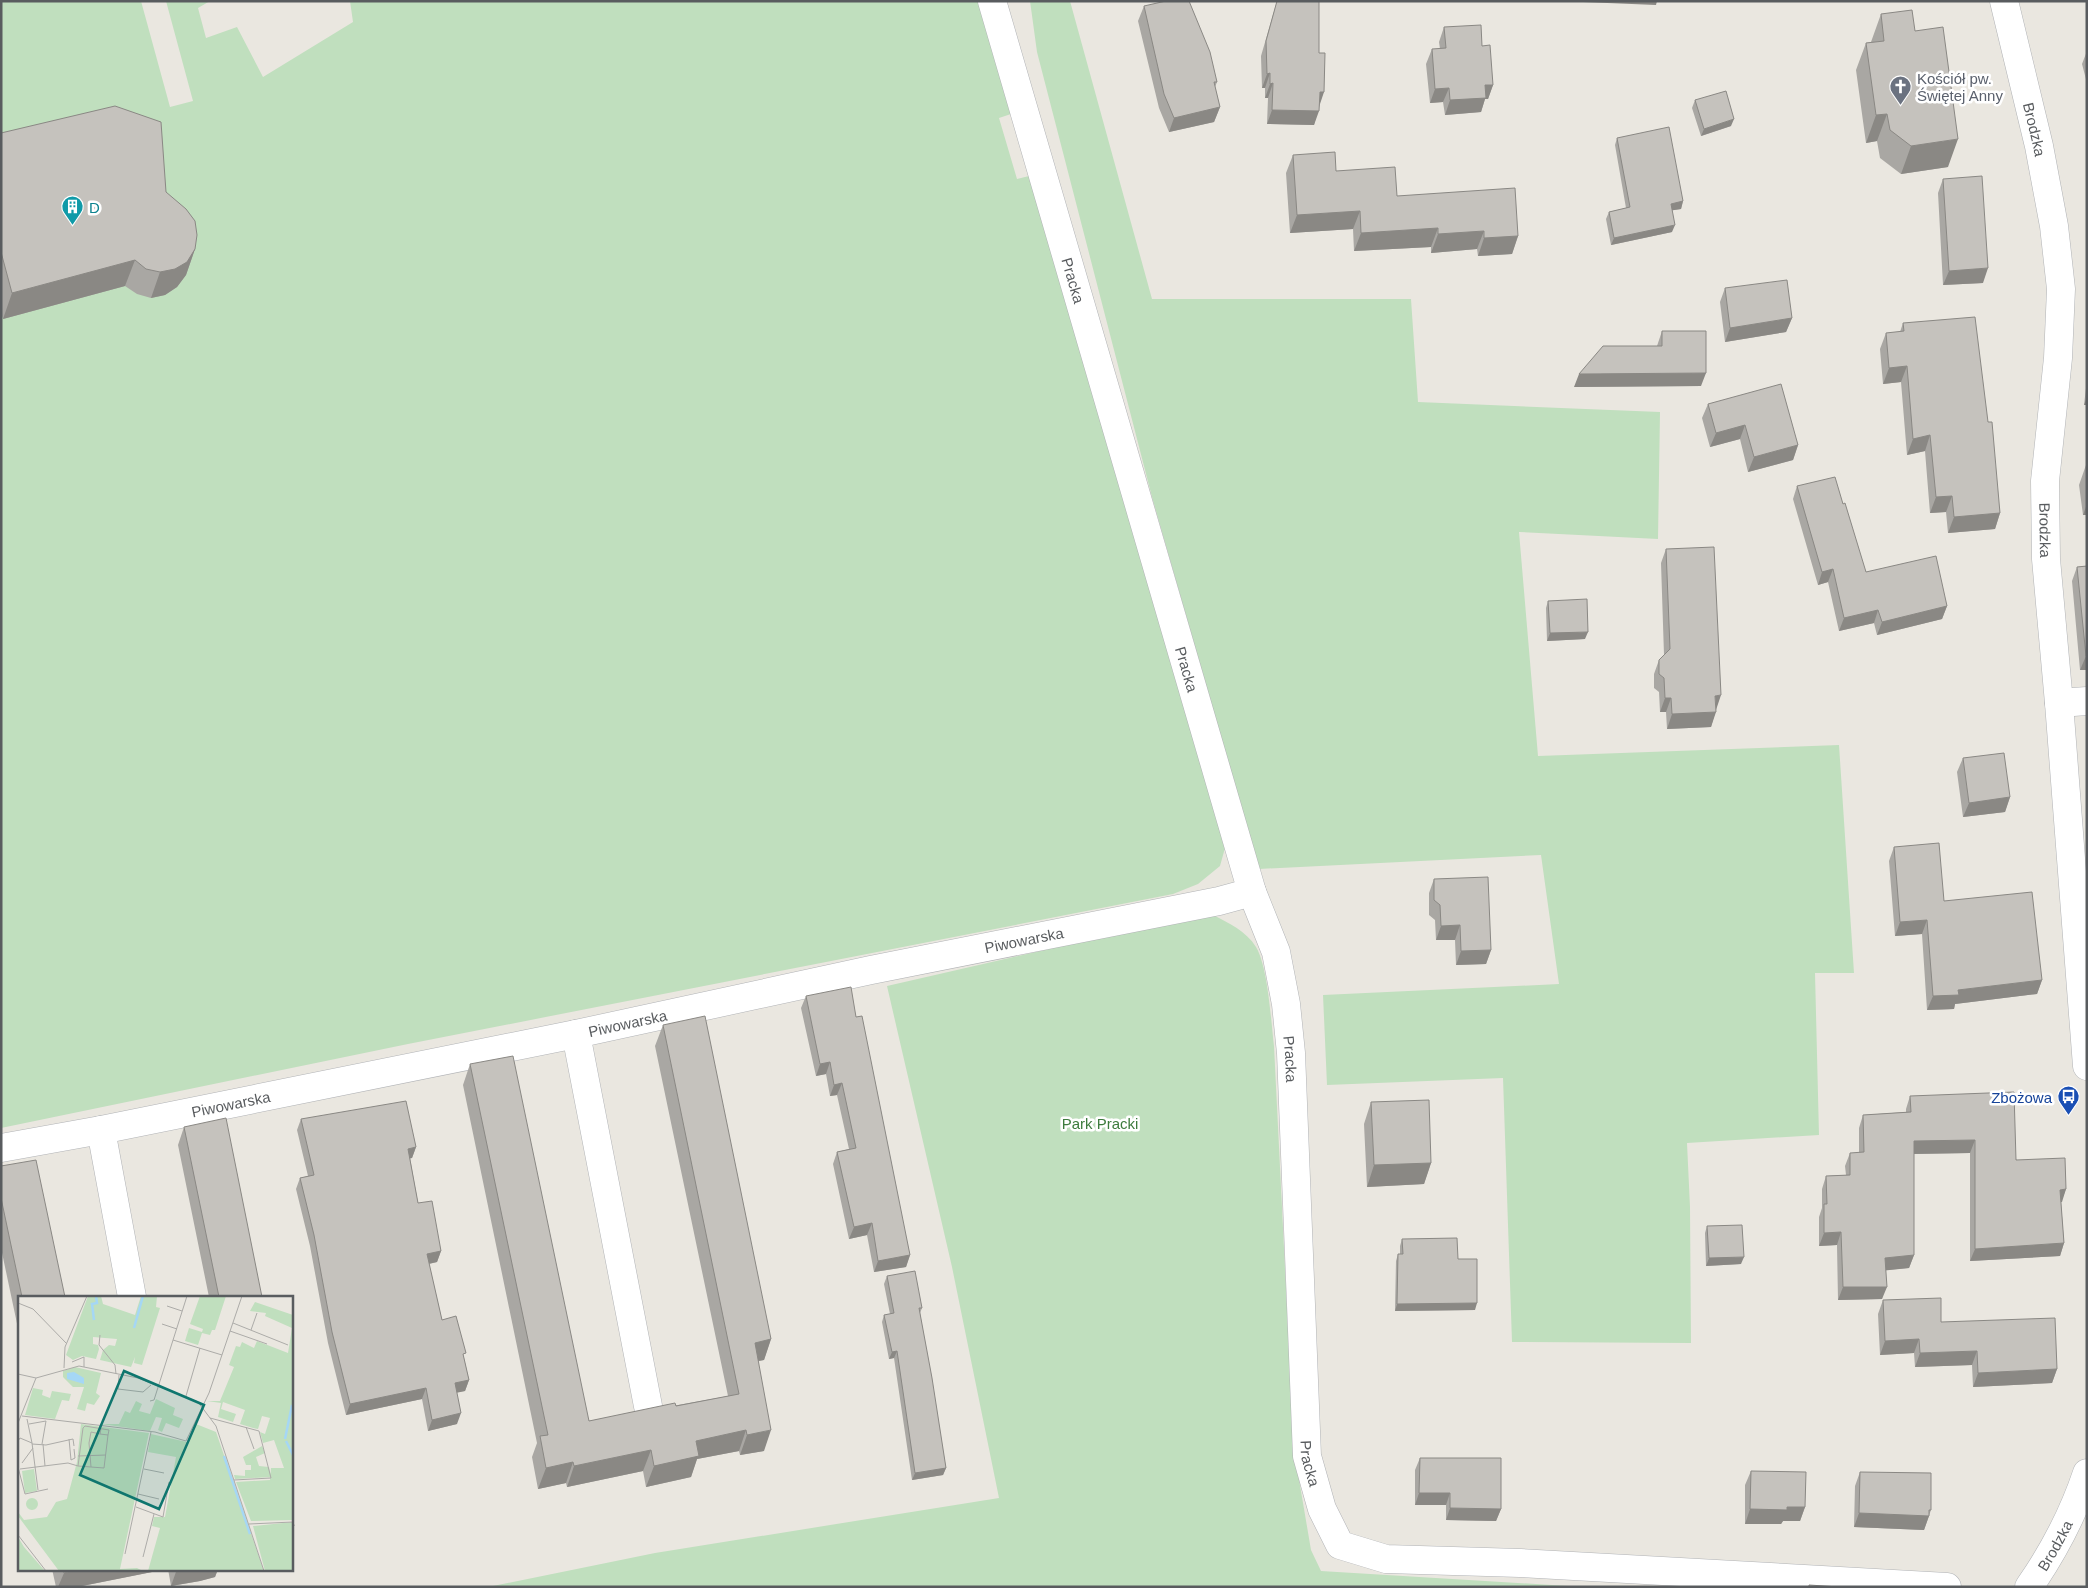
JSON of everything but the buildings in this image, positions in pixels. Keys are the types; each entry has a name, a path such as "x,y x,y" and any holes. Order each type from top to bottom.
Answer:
{"street":[{"name":"Pracka","path":"992,1 1252,892 1276,952 1291,1053 1307,1456 1322,1509 1340,1545 1386,1559 1520,1563 1947,1587"},
{"name":"Brodzka","path":"2004,1 2039,146 2054,226 2061,290 2058,358 2045,481 2046,559 2087,1066"},
{"path":"2059,704 2087,701"},
{"name":"Piwowarska","path":"1,1148 101,1130 576,1034 871,970 1219,901 1252,892"},
{"path":"576,1034 648,1406"},
{"path":"101,1130 132,1296"},
{"name":"Brodzka","path":"2029,1587 2064,1532 2076,1506 2087,1473"}],"green space":[{"path":"1,1 141,1 170,107 193,101 166,1 210,1 198,8 206,38 237,27 263,77 353,22 350,1 978,1 1011,114 999,118 1017,179 1029,176 1225,848 1220,866 1198,884 1173,894 408,1044 1,1128"},
{"path":"1030,1 1070,1 1152,299 1411,299 1418,402 1660,412 1658,539 1519,532 1538,756 1839,745 1854,973 1815,973 1819,1135 1687,1143 1690,1207 1691,1343 1512,1342 1503,1078 1327,1085 1323,995 1559,984 1541,855 1259,869 1152,497 1037,52"},
{"name":"Park Pracki","path":"1213,915 1237,928 1252,941 1260,956 1266,981 1274,1046 1294,1450 1311,1550 1321,1571 1584,1587 488,1587 655,1553 999,1498 952,1267 887,986 1123,932"}],"place":[{"name":"Kościół pw. Świętej Anny","path":"1901,106"},
{"name":"D","path":"73,226"},
{"name":"Zbożowa","path":"2068,1116"}]}
